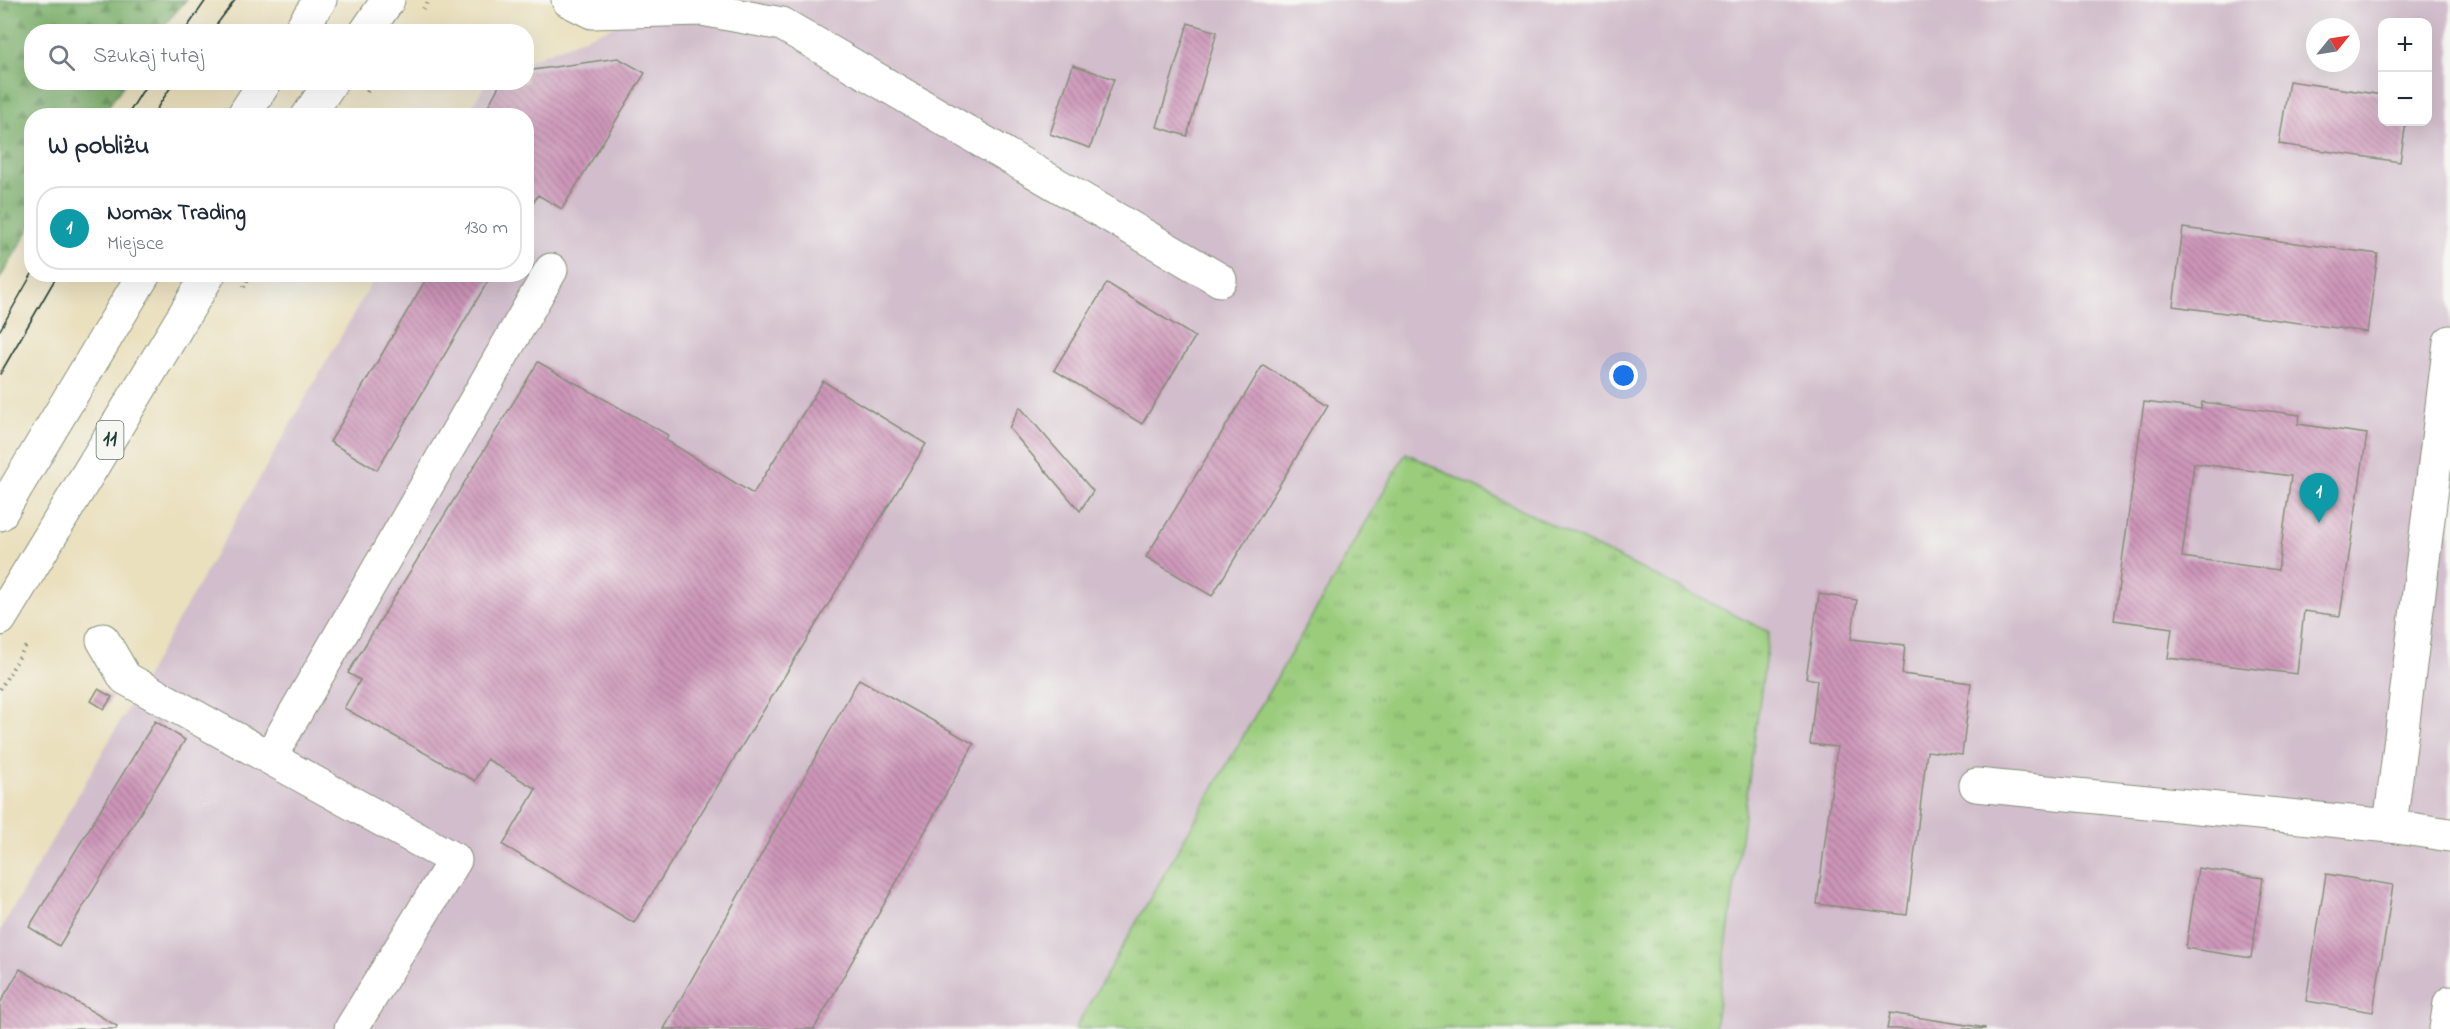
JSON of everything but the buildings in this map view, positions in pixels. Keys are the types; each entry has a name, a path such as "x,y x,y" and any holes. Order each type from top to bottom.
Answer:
{"main road":[{"path":"304,24 320,0"},
{"path":"372,24 388,0"},
{"path":"568,0 592,12 702,9 782,24 1220,280"},
{"path":"248,108 260,90"},
{"path":"313,108 326,90"},
{"path":"270,757 551,270"},
{"name":"11","path":"0,514 139,282"},
{"name":"11","path":"0,619 204,282"},
{"path":"2390,826 2450,342"},
{"path":"103,640 125,678 455,860 351,1029"},
{"path":"1976,785 2390,826 2450,835"},
{"path":"2446,1029 2450,1003"}],"shaded area":[{"path":"679,0 2450,0 2450,1029 1715,1029 1769,632 1406,453 1075,1029 0,1029 0,931 372,282 534,282 534,108 471,108 482,90 534,90 534,58"}],"green space":[{"path":"0,0 186,0 165,24 24,24 24,90 120,90 107,108 24,108 24,238 0,278"},
{"path":"1406,453 1769,632 1715,1029 1075,1029"}],"tram line":[{"path":"190,24 206,0"},
{"path":"217,24 235,0"},
{"path":"132,108 143,90"},
{"path":"157,108 169,90"},
{"path":"0,330 27,282"},
{"path":"0,374 53,282"}],"place":[{"name":"Nomax Trading","path":"2319,523"}]}
